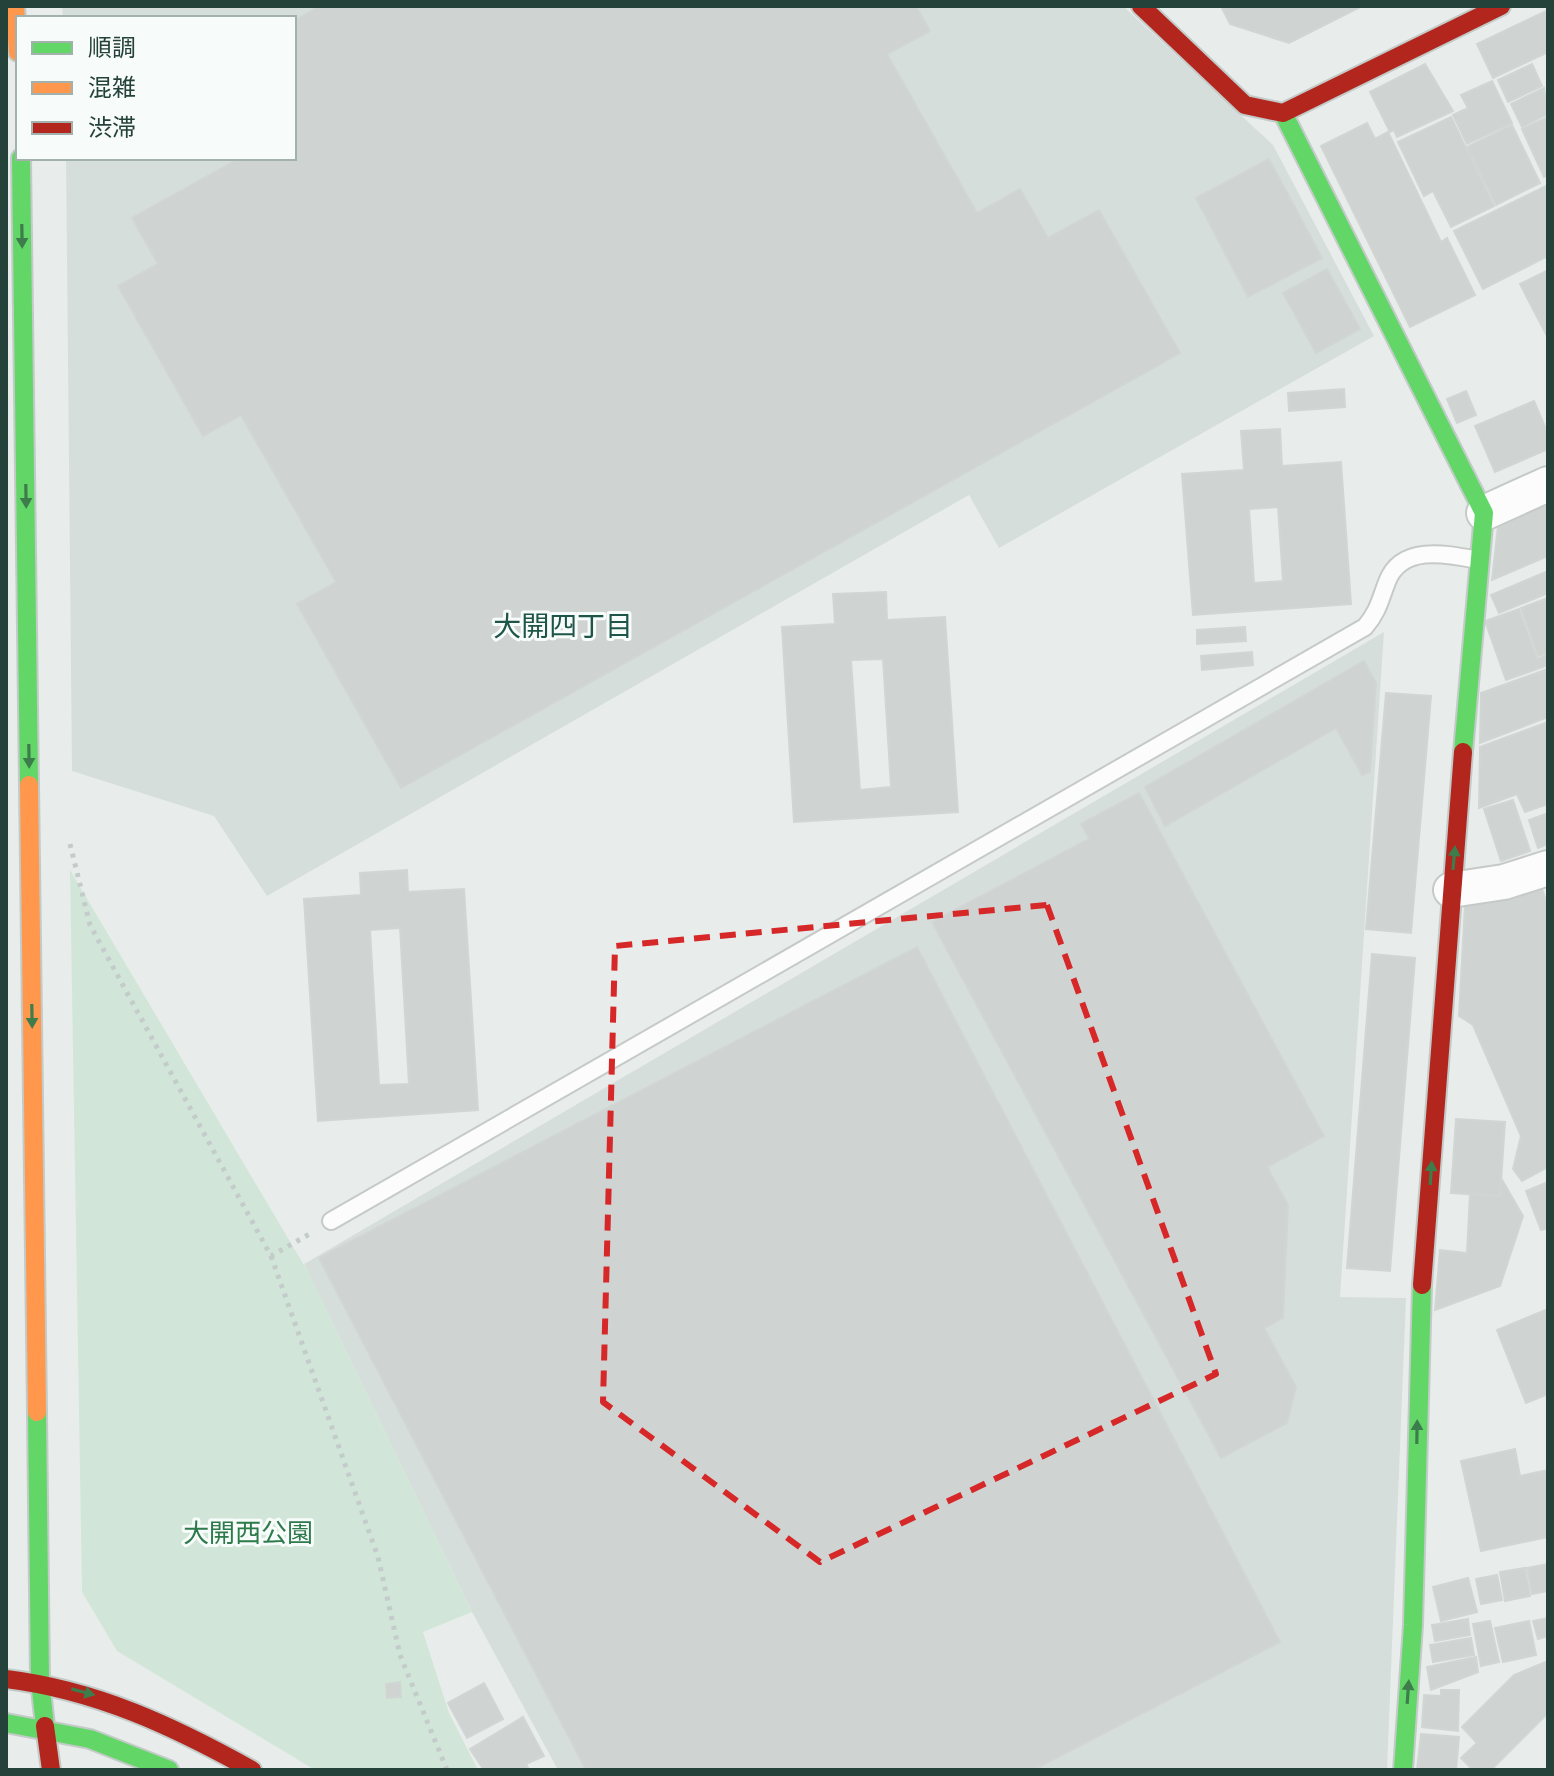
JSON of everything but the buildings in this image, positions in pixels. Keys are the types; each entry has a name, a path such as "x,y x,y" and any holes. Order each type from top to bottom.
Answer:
{"main road":[{"path":"1141,6 1245,105 1283,113 1501,6"},
{"path":"1283,113 1484,513 1451,890 1418,1339 1413,1625 1403,1770"},
{"path":"21,160 40,1681 51,1770"},
{"path":"6,1679 40,1681 88,1693 138,1711 252,1770"},
{"path":"6,1723 45,1726 86,1736 169,1770"}],"street":[{"path":"1484,513 1548,484"},
{"path":"1451,890 1504,882 1548,868"}],"lane":[{"path":"331,1221 1365,627 1379,610 1388,578 1400,564 1415,555 1438,553 1481,560"}],"path":[{"path":"69,839 90,925 271,1256 378,1557 400,1655 447,1770"},
{"path":"271,1256 331,1221"}],"highlighted area":[{"path":"1047,905 1216,1374 820,1562 603,1402 615,946"}],"shaded area":[{"path":"62,6 1123,6 1273,145 1374,336 999,548 969,495 267,896 214,816 72,771 66,160 296,160 296,16 63,16"},
{"path":"1384,632 1340,1297 1406,1298 1387,1770 558,1770 472,1612 304,1264"}],"green space":[{"name":"大開西公園","path":"70,870 308,1272 472,1612 423,1632 449,1713 478,1770 315,1770 117,1651 82,1592"}],"traffic: fast":[{"path":"1283,113 1484,513 1463,752"},
{"path":"21,160 29,785"},
{"path":"1403,1770 1413,1625 1422,1285"},
{"path":"37,1412 40,1681 45,1726"},
{"path":"6,1723 90,1739 169,1770"}],"traffic: slow":[{"path":"15,6 16,21"},
{"path":"29,785 37,1412"}],"traffic: jam":[{"path":"1141,6 1245,105 1283,113 1501,6"},
{"path":"1422,1285 1463,752"},
{"path":"6,1679 71,1692 133,1712 252,1770"},
{"path":"45,1726 51,1770"}],"district":[{"name":"大開四丁目","path":"563,626"}]}
